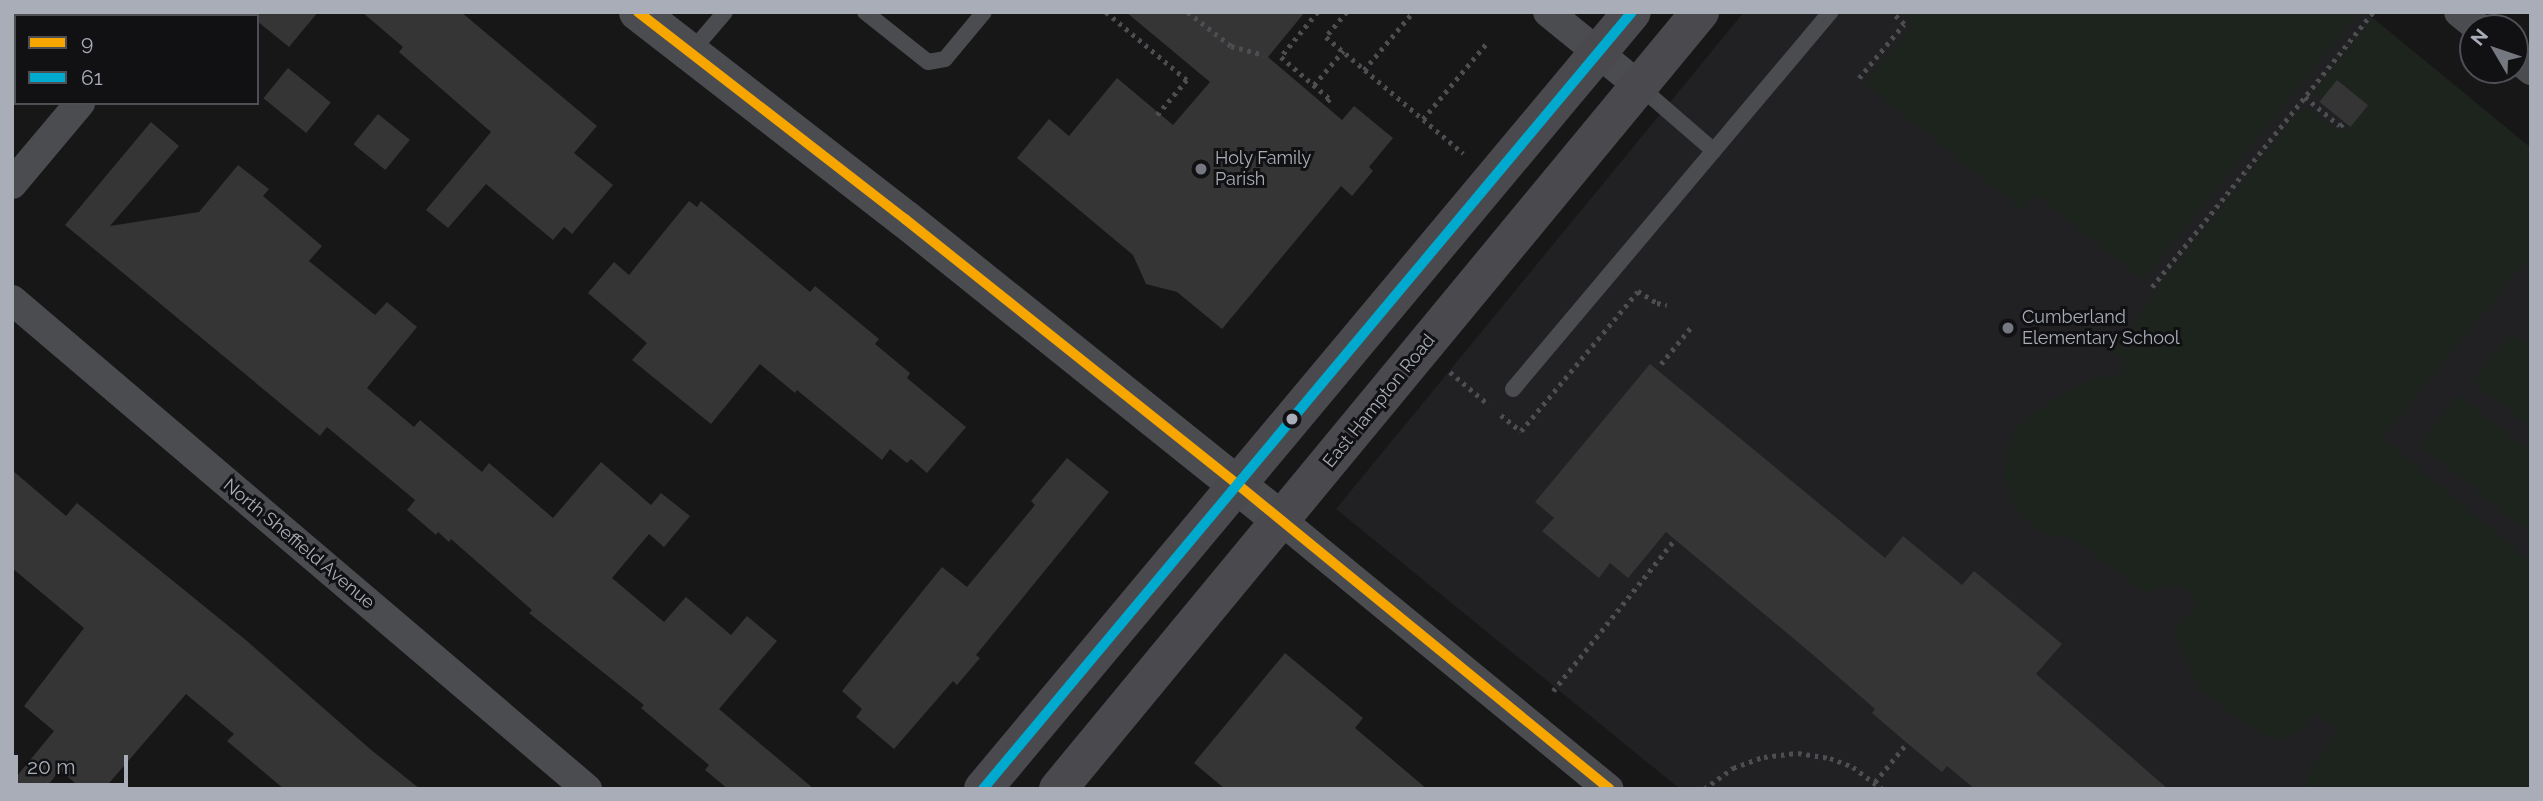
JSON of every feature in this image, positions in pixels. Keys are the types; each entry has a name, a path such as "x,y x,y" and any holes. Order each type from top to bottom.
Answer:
{"main road":[{"path":"983,789 1632,12"},
{"name":"East Hampton Road","path":"1058,789 1700,12"}],"street":[{"path":"638,12 905,219 1237,484 1609,789"},
{"path":"1548,12 1639,86"},
{"path":"12,184 78,105"},
{"name":"North Sheffield Avenue","path":"12,300 587,789"}],"lane":[{"path":"689,54 725,12"},
{"path":"865,12 929,62 945,59 984,12"},
{"path":"1513,389 1831,12"},
{"path":"1639,86 1714,150"}],"path":[{"path":"1106,12 1187,80 1156,117"},
{"path":"1188,12 1231,46 1264,55"},
{"path":"1318,12 1281,57 1330,99 1325,105"},
{"path":"1347,12 1326,37 1463,153"},
{"path":"1364,69 1413,12"},
{"path":"1859,78 1904,24 1891,12"},
{"path":"2152,287 2373,12"},
{"path":"1423,119 1486,44"},
{"path":"1314,85 1343,51"},
{"path":"2305,97 2340,126 2344,122"},
{"path":"1661,364 1692,326"},
{"path":"1553,691 1675,539"},
{"path":"1875,782 1907,743"},
{"path":"1704,789 1733,768 1764,757 1798,753 1830,758 1853,767 1882,789"}],"shaded area":[{"path":"12,12 92,12 14,14 14,105 12,108"},
{"name":"Cumberland Elementary School","path":"1744,12 2365,12 2531,148 2531,789 1680,789 1336,509"},
{"path":"1901,12 2360,12 2143,280 2036,195 2023,211 1864,83 1913,25"},
{"path":"2373,18 2531,148 2531,255 2382,438 2531,562 2531,789 2308,789 2311,766 2339,730 2316,713 2300,731 2289,737 2275,739 2264,736 2200,690 2172,630 2190,613 2196,601 2185,589 2164,586 2146,593 2073,539 2045,533 2026,520 2013,501 2004,477 2006,453 2017,428 2034,412 2094,378 2122,375 2121,357 2111,354 2156,290 2301,109 2309,109 2340,132 2347,125 2350,127 2368,106 2337,80 2321,99 2313,93"},
{"path":"2512,332 2531,347 2531,428 2472,381"},
{"path":"2459,395 2531,453 2531,521 2524,529 2419,444"}],"building":[{"path":"247,12 318,12 289,47 259,23 259,14"},
{"path":"362,12 461,12 597,126 574,153 613,185 572,234 564,227 553,240 486,184 448,228 426,210 491,132 399,52 403,47"},
{"name":"Holy Family Parish","path":"1126,12 1305,12 1268,57 1342,120 1354,106 1393,138 1369,167 1373,171 1352,196 1341,186 1222,329 1177,292 1146,284 1133,255 1017,158 1049,119 1069,136 1117,78 1173,125 1210,82"},
{"path":"288,68 331,103 306,133 263,98"},
{"path":"2337,80 2368,105 2350,127 2319,102"},
{"path":"378,114 410,140 385,170 353,144"},
{"path":"151,122 179,146 110,226 199,212 238,165 269,189 263,196 322,246 309,261 375,315 387,302 417,327 367,388 414,427 420,420 482,472 489,463 553,518 601,462 651,505 661,493 690,516 664,547 649,534 612,578 664,622 686,597 731,635 747,616 777,641 719,709 814,789 728,789 705,770 709,765 641,708 644,705 529,613 532,610 451,539 449,542 438,532 436,535 407,510 415,500 327,427 320,436 65,225"},
{"path":"689,201 697,207 701,201 810,292 815,286 879,339 875,344 910,373 907,378 966,427 927,473 911,459 907,463 890,449 882,460 797,390 795,393 760,364 711,424 632,360 647,343 588,293 614,262 629,275"},
{"path":"1650,364 1885,558 1903,536 1962,585 1974,571 2062,644 2036,674 2168,789 1975,789 1947,766 1942,772 1907,743 1872,713 1875,709 1666,532 1628,578 1610,563 1599,578 1542,531 1554,518 1535,502"},
{"path":"1067,458 1109,492 976,655 980,658 957,685 953,681 894,749 856,717 862,709 842,691 942,567 967,587 1035,505 1031,501"},
{"path":"12,470 66,516 77,503 247,641 370,749 420,789 284,789 227,741 234,734 186,694 104,789 82,789 60,770 45,789 12,789 12,782 54,731 24,706 84,628 12,568"},
{"path":"1285,653 1363,718 1355,728 1427,789 1225,789 1194,763"}],"transit line":[{"name":"9","path":"638,12 905,219 1237,484 1609,789"},
{"name":"61","path":"983,789 1632,12"}],"place":[{"name":"Holy Family Parish","path":"1201,169"},
{"name":"Cumberland Elementary School","path":"2008,328"}]}
